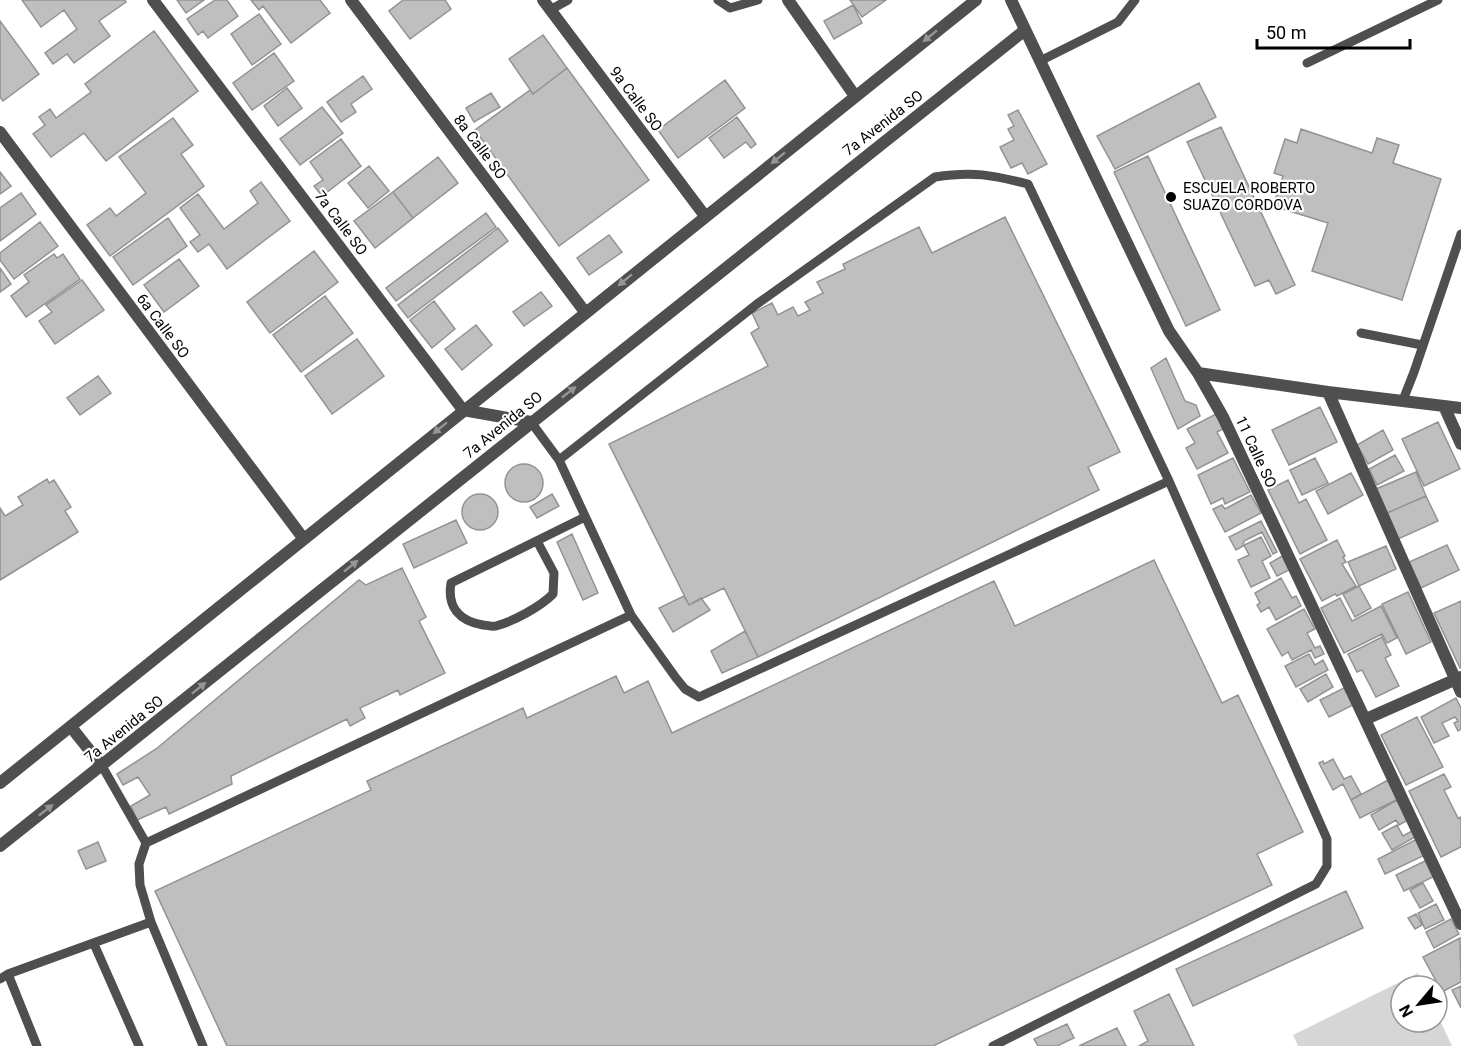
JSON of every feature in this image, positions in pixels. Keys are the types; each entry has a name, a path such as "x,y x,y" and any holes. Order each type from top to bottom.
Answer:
{"street":[{"name":"7a Calle SO","path":"153,0 463,410"},
{"name":"8a Calle SO","path":"351,0 585,312"},
{"path":"788,0 855,96"},
{"path":"0,783 976,0"},
{"name":"11 Calle SO","path":"1011,0 1169,331 1198,373 1223,417 1461,924"},
{"name":"9a Calle SO","path":"546,5 705,216"},
{"name":"7a Avenida SO","path":"0,846 1025,30"},
{"name":"6a Calle SO","path":"0,132 303,538"},
{"path":"1198,373 1461,408"},
{"path":"1328,392 1458,678 1461,692"},
{"path":"1444,406 1461,444"},
{"path":"463,410 531,422"},
{"path":"1366,719 1458,678"},
{"path":"71,727 102,766"}],"lane":[{"path":"546,5 568,0"},
{"path":"718,0 730,8 758,0"},
{"path":"1040,61 1118,22 1135,0"},
{"path":"1307,63 1438,0"},
{"path":"559,460 757,304 935,177 964,173 993,175 1028,184 1169,481 1327,839 1327,866 1316,884 993,1046"},
{"path":"1403,400 1461,234"},
{"path":"1361,333 1422,345"},
{"path":"531,422 559,460 631,615 680,684 699,697 1169,481"},
{"path":"537,541 554,573 553,594 543,604 494,627 472,623 455,612 449,596 452,583 585,517"},
{"path":"203,1046 151,922 140,885 139,864 146,843 631,615"},
{"path":"102,766 146,843"},
{"path":"37,1046 4,976 151,922"},
{"path":"94,944 139,1046"}],"shaded area":[{"path":"1389,987 1389,1034 1446,1034 1452,1046 1298,1046 1293,1035"}],"building":[{"path":"22,0 125,0 126,2 99,21 110,36 74,63 67,54 53,64 45,53 77,29 64,10 41,27"},
{"path":"177,0 204,0 186,13"},
{"path":"215,0 227,0 238,16 208,38 203,31 198,35 187,19"},
{"path":"251,0 320,0 330,13 291,43 263,6 259,10"},
{"path":"403,0 445,0 451,9 410,39 389,11"},
{"path":"850,0 886,0 862,17"},
{"path":"853,5 862,23 834,39 824,21"},
{"path":"259,14 281,44 252,65 231,34"},
{"path":"0,21 39,74 3,101 0,97"},
{"path":"154,31 198,91 106,161 84,133 51,157 33,134 45,125 39,117 50,109 56,118 91,92 85,84"},
{"path":"543,35 567,68 533,94 509,59"},
{"path":"274,53 294,81 252,110 233,83"},
{"path":"567,68 649,180 559,246 475,130 530,90 533,94"},
{"path":"363,76 372,89 351,104 356,112 341,122 327,102"},
{"path":"725,80 745,108 678,158 658,130"},
{"path":"1199,83 1216,117 1115,169 1097,136"},
{"path":"287,88 302,108 278,126 264,106"},
{"path":"491,93 500,107 474,122 466,108"},
{"path":"322,107 343,133 300,165 280,139"},
{"path":"1018,110 1047,164 1028,174 1022,163 1011,168 1000,147 1014,140 1008,129 1014,126 1008,115"},
{"path":"737,117 756,144 751,148 746,142 724,158 709,138"},
{"path":"173,118 193,145 181,154 204,186 110,256 87,225 110,208 116,216 146,193 119,157"},
{"path":"1221,127 1295,285 1276,294 1269,280 1255,286 1187,142"},
{"path":"1301,129 1372,153 1377,138 1399,145 1393,163 1441,179 1402,300 1312,271 1328,223 1273,206 1283,176 1274,173 1285,139 1297,143"},
{"path":"341,139 361,166 322,196 314,186 323,180 310,162"},
{"path":"1148,156 1220,310 1186,326 1114,172"},
{"path":"438,157 458,183 413,218 393,192"},
{"path":"369,166 389,191 368,208 348,183"},
{"path":"0,172 11,186 0,194"},
{"path":"261,182 290,221 227,269 209,244 198,252 190,242 200,235 180,208 198,194 224,229 258,203 250,191"},
{"path":"393,192 413,218 375,248 354,221"},
{"path":"21,193 36,214 0,241 0,208"},
{"path":"486,213 496,227 396,301 386,288"},
{"path":"1005,217 1120,452 1088,467 1099,490 758,657 724,588 689,605 609,444 768,366 751,333 759,328 752,313 772,303 778,315 793,307 798,316 810,310 805,302 823,293 817,282 845,269 843,264 919,227 932,253"},
{"path":"168,218 187,246 133,285 113,257"},
{"path":"40,222 58,246 14,279 0,260 0,253"},
{"path":"498,228 508,241 408,318 398,305"},
{"path":"609,235 622,252 589,275 577,258"},
{"path":"314,251 338,282 270,333 247,302"},
{"path":"54,254 57,258 63,254 80,279 26,317 11,296 29,282 24,275"},
{"path":"179,259 199,286 164,312 144,285"},
{"path":"0,268 11,284 0,292"},
{"path":"82,280 104,310 55,344 39,321 52,312 46,305"},
{"path":"541,292 552,306 524,326 513,312"},
{"path":"325,296 353,333 301,372 273,335"},
{"path":"434,301 455,329 432,348 410,320"},
{"path":"476,325 492,345 462,370 445,349"},
{"path":"357,339 384,376 332,414 305,376"},
{"path":"1166,358 1185,401 1196,405 1200,416 1178,429 1151,368"},
{"path":"98,376 111,393 80,415 67,398"},
{"path":"1320,407 1337,442 1289,465 1272,430"},
{"path":"1216,414 1223,429 1217,432 1228,453 1197,469 1186,448 1195,443 1187,429"},
{"path":"1438,422 1460,469 1424,486 1402,439"},
{"path":"1383,430 1393,450 1368,464 1357,445"},
{"path":"1395,455 1404,471 1377,485 1369,469"},
{"path":"1233,458 1250,492 1225,504 1223,498 1211,504 1198,475"},
{"path":"1315,458 1328,483 1302,495 1290,470"},
{"path":"524,464 538,469 543,483 538,497 524,502 510,497 505,483 510,469"},
{"path":"1416,472 1426,496 1387,513 1376,489"},
{"path":"1351,473 1363,495 1328,514 1316,491"},
{"path":"47,479 49,483 54,480 71,507 65,511 78,532 0,580 0,508 5,516 23,505 18,497"},
{"path":"1288,480 1299,503 1306,499 1327,540 1300,554 1268,490"},
{"path":"480,494 492,500 498,512 492,524 480,530 468,524 462,512 468,500"},
{"path":"552,494 559,506 537,518 530,507"},
{"path":"1251,495 1261,513 1225,532 1213,509 1222,505 1225,509"},
{"path":"1426,496 1438,521 1398,539 1387,513"},
{"path":"456,520 467,543 414,568 403,544"},
{"path":"1261,521 1277,552 1273,554 1262,532 1244,541 1243,546 1236,550 1229,537"},
{"path":"572,534 598,593 583,600 557,542"},
{"path":"1261,537 1271,556 1262,561 1270,578 1251,587 1238,560 1249,555 1244,545"},
{"path":"1337,540 1345,556 1343,557 1346,562 1342,564 1356,586 1322,601 1300,559"},
{"path":"1447,545 1459,570 1421,588 1409,562"},
{"path":"1386,546 1396,569 1359,586 1348,562"},
{"path":"1282,556 1289,570 1277,576 1270,563"},
{"path":"1154,560 1222,703 1238,695 1303,832 1257,854 1272,885 933,1046 227,1046 155,891 371,790 367,781 523,708 527,718 616,676 624,693 648,681 672,733 994,581 1015,626"},
{"path":"402,568 426,617 419,621 445,673 400,695 398,690 360,708 365,718 350,726 347,719 231,776 232,784 169,814 166,807 137,820 131,806 150,795 138,777 123,785 117,774 156,749 359,580 366,585"},
{"path":"1281,578 1292,598 1296,596 1301,606 1276,620 1269,607 1261,612 1255,593"},
{"path":"1359,586 1371,608 1355,617 1343,594"},
{"path":"1408,592 1431,642 1406,654 1382,604"},
{"path":"684,596 689,605 701,598 710,610 673,632 659,608"},
{"path":"1340,598 1352,621 1381,606 1397,638 1387,643 1382,634 1344,653 1321,608"},
{"path":"1461,601 1461,667 1460,668 1434,613"},
{"path":"1304,609 1315,629 1307,633 1315,648 1320,646 1324,654 1315,658 1311,650 1292,660 1288,652 1282,656 1267,629"},
{"path":"745,631 758,657 722,673 711,651"},
{"path":"1382,637 1391,655 1385,658 1399,686 1376,697 1362,670 1357,672 1348,654"},
{"path":"1309,654 1315,665 1323,660 1328,670 1296,687 1285,666"},
{"path":"1326,674 1333,687 1308,702 1300,689"},
{"path":"1344,688 1353,705 1329,717 1320,700"},
{"path":"1456,698 1461,708 1461,729 1458,731 1454,723 1458,721 1455,717 1442,723 1449,736 1434,743 1421,717"},
{"path":"1417,717 1443,767 1406,785 1381,735"},
{"path":"1333,759 1344,779 1351,776 1361,794 1351,800 1343,784 1333,790 1319,763 1323,761 1324,764"},
{"path":"1444,774 1451,787 1444,790 1458,818 1461,817 1461,847 1441,857 1409,791"},
{"path":"1388,780 1398,799 1360,818 1351,800"},
{"path":"1397,800 1408,820 1399,825 1396,820 1379,830 1371,815"},
{"path":"1397,825 1403,836 1412,831 1415,837 1392,850 1382,833"},
{"path":"1417,839 1425,855 1385,874 1378,859"},
{"path":"98,842 106,861 86,869 78,851"},
{"path":"1427,860 1435,876 1404,891 1396,875"},
{"path":"1423,883 1433,901 1420,908 1410,890"},
{"path":"1346,891 1363,928 1193,1006 1176,969"},
{"path":"1436,904 1444,920 1425,929 1418,913"},
{"path":"1416,914 1422,925 1415,929 1408,918"},
{"path":"1451,919 1459,934 1434,948 1426,932"},
{"path":"1460,938 1461,982 1449,988 1449,974 1432,974 1423,957"},
{"path":"1461,986 1461,1008 1452,990"},
{"path":"1169,994 1194,1046 1139,1046 1148,1041 1134,1011"},
{"path":"1067,1024 1074,1038 1057,1046 1038,1046 1034,1039"},
{"path":"1117,1028 1126,1046 1079,1046"}],"place":[{"name":"ESCUELA ROBERTO SUAZO CORDOVA","path":"1171,197"}]}
